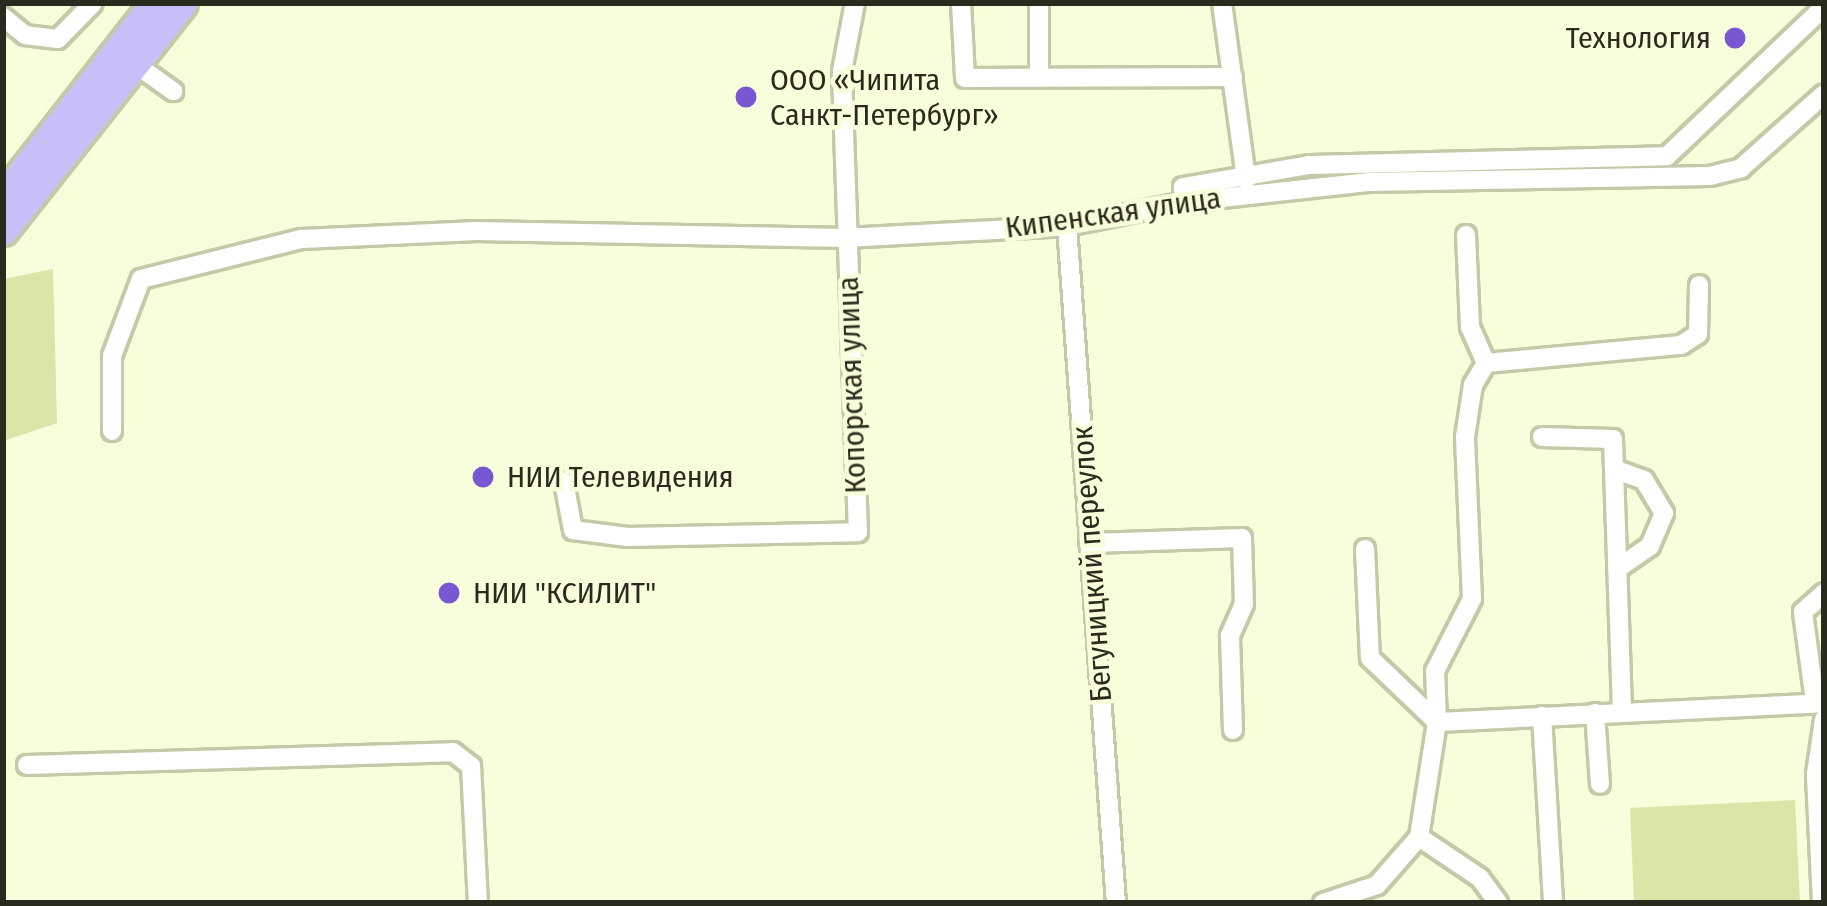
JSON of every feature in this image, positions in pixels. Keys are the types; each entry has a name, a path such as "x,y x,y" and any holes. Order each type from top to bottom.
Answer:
{"highway":[{"path":"3,196 154,3"},
{"path":"3,231 183,3"}],"street":[{"path":"3,17 42,42 70,31 93,3"},
{"name":"Копорская улица","path":"564,482 573,530 628,537 858,532 842,71 855,3"},
{"path":"961,3 965,78 1233,77"},
{"path":"1039,3 1039,78"},
{"path":"1222,3 1246,179"},
{"path":"1184,202 1183,187 1309,165 1483,155 1667,156 1824,7"},
{"path":"135,64 173,91"},
{"name":"Кипенская улица","path":"112,431 112,356 141,279 302,239 477,231 846,238 1067,226 1184,202 1368,182 1710,176 1741,168 1824,94"},
{"name":"Бегуницкий переулок","path":"1067,226 1116,903"},
{"path":"1466,236 1470,327 1486,363"},
{"path":"1486,363 1681,345 1698,334 1699,284"},
{"path":"1323,903 1377,885 1419,837 1437,722 1435,671 1472,599 1465,437 1473,385 1486,363"},
{"path":"1542,437 1613,439 1622,711"},
{"path":"1614,469 1644,480 1664,512 1650,546 1617,569"},
{"path":"1090,543 1242,538 1244,604 1230,636 1233,730"},
{"path":"1365,549 1370,658 1437,722 1622,711 1821,708"},
{"path":"1822,903 1816,774 1821,708 1803,612 1824,593"},
{"path":"1595,713 1600,784"},
{"path":"1538,716 1553,903"},
{"path":"27,764 453,752 471,766 478,903"},
{"path":"1419,837 1480,878 1498,903"}],"green space":[{"path":"53,269 57,423 3,441 3,279"},
{"path":"1795,800 1800,903 1634,903 1630,808"}],"place":[{"name":"Технология","path":"1735,38"},
{"name":"ООО «Чипита Санкт-Петербург»","path":"746,97"},
{"name":"НИИ Телевидения","path":"483,477"},
{"name":"НИИ \"КСИЛИТ\"","path":"449,593"}]}
